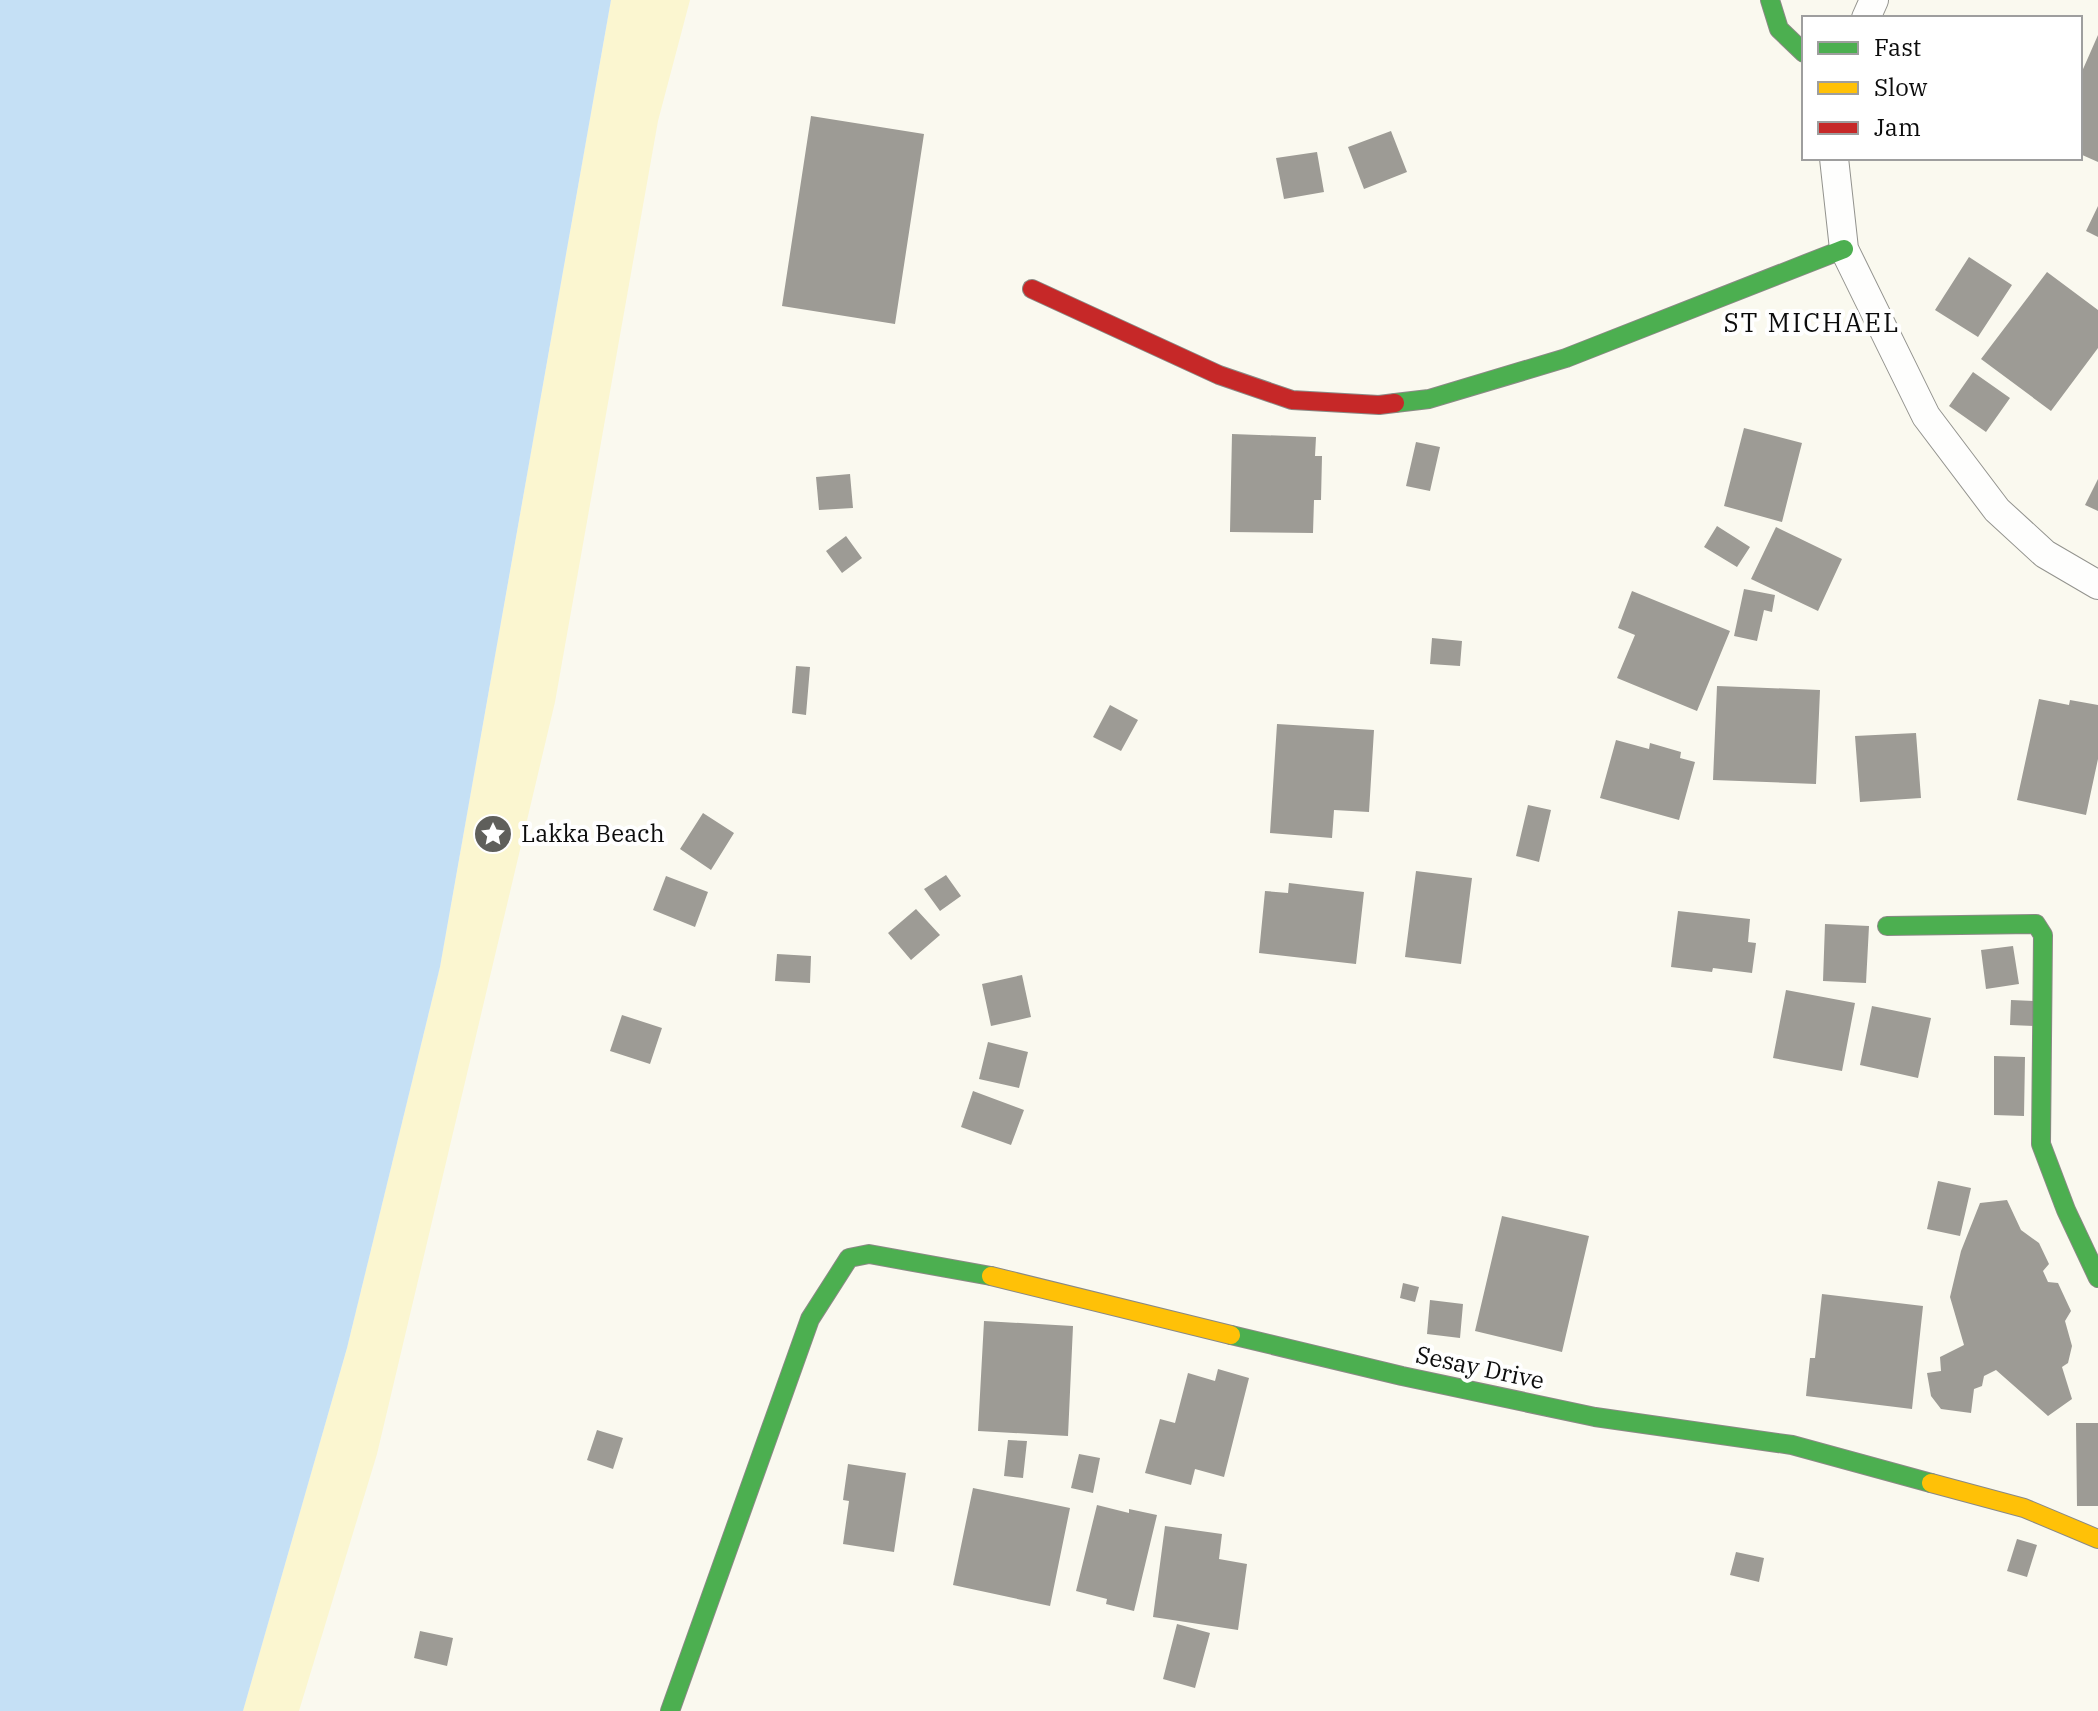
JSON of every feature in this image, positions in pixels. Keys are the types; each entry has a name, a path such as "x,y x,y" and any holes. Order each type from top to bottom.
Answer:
{"street":[{"path":"1770,0 1779,29 1802,51"},
{"path":"1834,160 1844,249 1926,416 1997,510 2045,554 2098,585"},
{"path":"1032,289 1219,375 1292,400 1379,405 1429,399 1566,358 1844,249"},
{"path":"1887,926 2036,924 2040,929 2043,935 2041,1144 2066,1210 2098,1278"},
{"name":"Sesay Drive","path":"670,1711 810,1319 849,1258 869,1254 969,1271 1402,1376 1595,1417 1792,1445 2024,1508 2098,1539"}],"sand":[{"name":"Lakka Beach","path":"611,0 690,0 658,121 555,702 377,1454 299,1711 243,1711 347,1348 440,967"}],"water":[{"path":"0,0 611,0 440,967 347,1348 243,1711 0,1711"}],"building":[{"path":"2098,35 2098,162 2082,155 2082,71"},
{"path":"811,116 924,134 895,324 782,306"},
{"path":"1391,131 1407,172 1364,189 1348,147"},
{"path":"1317,152 1324,192 1284,199 1276,158"},
{"path":"2098,206 2098,237 2086,231"},
{"path":"1969,257 2012,285 1978,337 1935,310"},
{"path":"2047,272 2098,310 2098,348 2051,411 1981,359"},
{"path":"1973,372 2010,398 1986,432 1949,406"},
{"path":"1744,428 1802,443 1782,522 1724,506"},
{"path":"1232,434 1316,437 1315,456 1322,456 1321,500 1314,500 1313,533 1230,532"},
{"path":"1416,442 1440,447 1430,491 1406,486"},
{"path":"850,474 853,508 819,510 816,477"},
{"path":"2098,479 2098,511 2085,505"},
{"path":"1717,526 1750,547 1737,567 1704,547"},
{"path":"1776,527 1842,559 1818,611 1751,579"},
{"path":"846,536 862,558 842,573 826,551"},
{"path":"1744,589 1775,595 1772,612 1764,610 1757,641 1734,636"},
{"path":"1632,591 1730,631 1697,711 1617,678 1635,635 1618,628"},
{"path":"1432,638 1462,641 1460,666 1430,664"},
{"path":"796,666 810,667 806,715 792,713"},
{"path":"1717,686 1820,690 1816,784 1713,780"},
{"path":"2039,699 2069,705 2070,700 2098,705 2098,759 2086,815 2017,800"},
{"path":"1110,705 1138,720 1121,751 1093,737"},
{"path":"1277,724 1374,730 1369,812 1334,810 1332,838 1270,833"},
{"path":"1916,733 1921,798 1860,802 1855,736"},
{"path":"1616,740 1649,749 1650,743 1681,752 1680,758 1695,762 1679,820 1600,798"},
{"path":"1528,805 1551,810 1539,862 1516,856"},
{"path":"703,813 734,833 711,870 680,849"},
{"path":"1416,871 1472,878 1461,964 1405,957"},
{"path":"946,875 961,896 940,911 924,889"},
{"path":"666,876 708,892 695,927 653,910"},
{"path":"1289,883 1364,892 1356,964 1259,953 1265,891 1288,893"},
{"path":"916,909 940,935 911,960 888,933"},
{"path":"1678,911 1750,919 1748,942 1756,943 1752,973 1671,967"},
{"path":"1825,924 1869,926 1866,983 1823,981"},
{"path":"2013,946 2019,984 1986,989 1981,950"},
{"path":"777,954 811,956 810,983 775,981"},
{"path":"1022,975 1031,1017 991,1026 982,984"},
{"path":"1786,990 1855,1003 1842,1071 1773,1058"},
{"path":"2011,1000 2036,1001 2036,1026 2010,1025"},
{"path":"1872,1006 1931,1018 1918,1078 1860,1065"},
{"path":"622,1015 662,1028 650,1064 610,1051"},
{"path":"988,1042 1028,1052 1019,1088 979,1079"},
{"path":"1994,1056 2025,1057 2024,1116 1994,1115"},
{"path":"973,1091 1024,1110 1011,1145 961,1127"},
{"path":"1938,1181 1971,1188 1960,1236 1927,1229"},
{"path":"2007,1200 2021,1230 2039,1243 2049,1264 2043,1271 2048,1282 2058,1283 2071,1311 2065,1321 2072,1346 2068,1363 2062,1367 2072,1399 2048,1416 1996,1370 1984,1376 1982,1386 1974,1389 1971,1413 1941,1409 1931,1396 1927,1373 1941,1371 1940,1357 1964,1345 1950,1297 1961,1251 1980,1203"},
{"path":"1502,1216 1589,1236 1562,1352 1475,1331"},
{"path":"1403,1283 1419,1287 1415,1302 1400,1298"},
{"path":"1822,1294 1923,1306 1912,1409 1806,1396 1810,1358 1815,1358"},
{"path":"1430,1300 1463,1304 1460,1338 1427,1334"},
{"path":"984,1321 1073,1326 1068,1436 978,1431"},
{"path":"1218,1369 1249,1378 1224,1477 1195,1469 1191,1485 1145,1473 1160,1419 1175,1423 1188,1373 1215,1381"},
{"path":"2076,1423 2098,1423 2098,1506 2077,1506"},
{"path":"597,1430 623,1438 613,1469 587,1460"},
{"path":"1008,1440 1027,1441 1023,1478 1004,1476"},
{"path":"1079,1454 1100,1458 1093,1493 1071,1488"},
{"path":"848,1464 906,1473 894,1552 843,1544 849,1501 843,1500"},
{"path":"973,1488 1070,1508 1050,1606 953,1585"},
{"path":"1097,1505 1129,1513 1129,1509 1157,1515 1134,1611 1106,1604 1107,1599 1076,1591"},
{"path":"1165,1526 1222,1534 1219,1559 1247,1564 1238,1630 1153,1617"},
{"path":"2017,1539 2037,1545 2027,1577 2007,1571"},
{"path":"1736,1552 1764,1558 1759,1582 1730,1575"},
{"path":"1177,1624 1210,1633 1195,1688 1163,1679"},
{"path":"420,1631 453,1638 447,1666 414,1658"}],"traffic: fast":[{"path":"1770,0 1779,29 1802,51"},
{"path":"1395,403 1429,399 1566,358 1844,249"},
{"path":"1887,926 2036,924 2043,935 2041,1144 2066,1210 2098,1278"},
{"path":"670,1711 810,1319 849,1258 869,1254 991,1276"},
{"path":"1231,1335 1402,1376 1595,1417 1792,1445 1931,1483"}],"traffic: slow":[{"path":"991,1276 1231,1335"},
{"path":"1931,1483 2024,1508 2098,1539"}],"traffic: jam":[{"path":"1032,289 1219,375 1292,400 1379,405 1395,403"}],"place":[{"name":"Lakka Beach","path":"493,834"}],"district":[{"name":"ST MICHAEL","path":"1812,323"}]}
